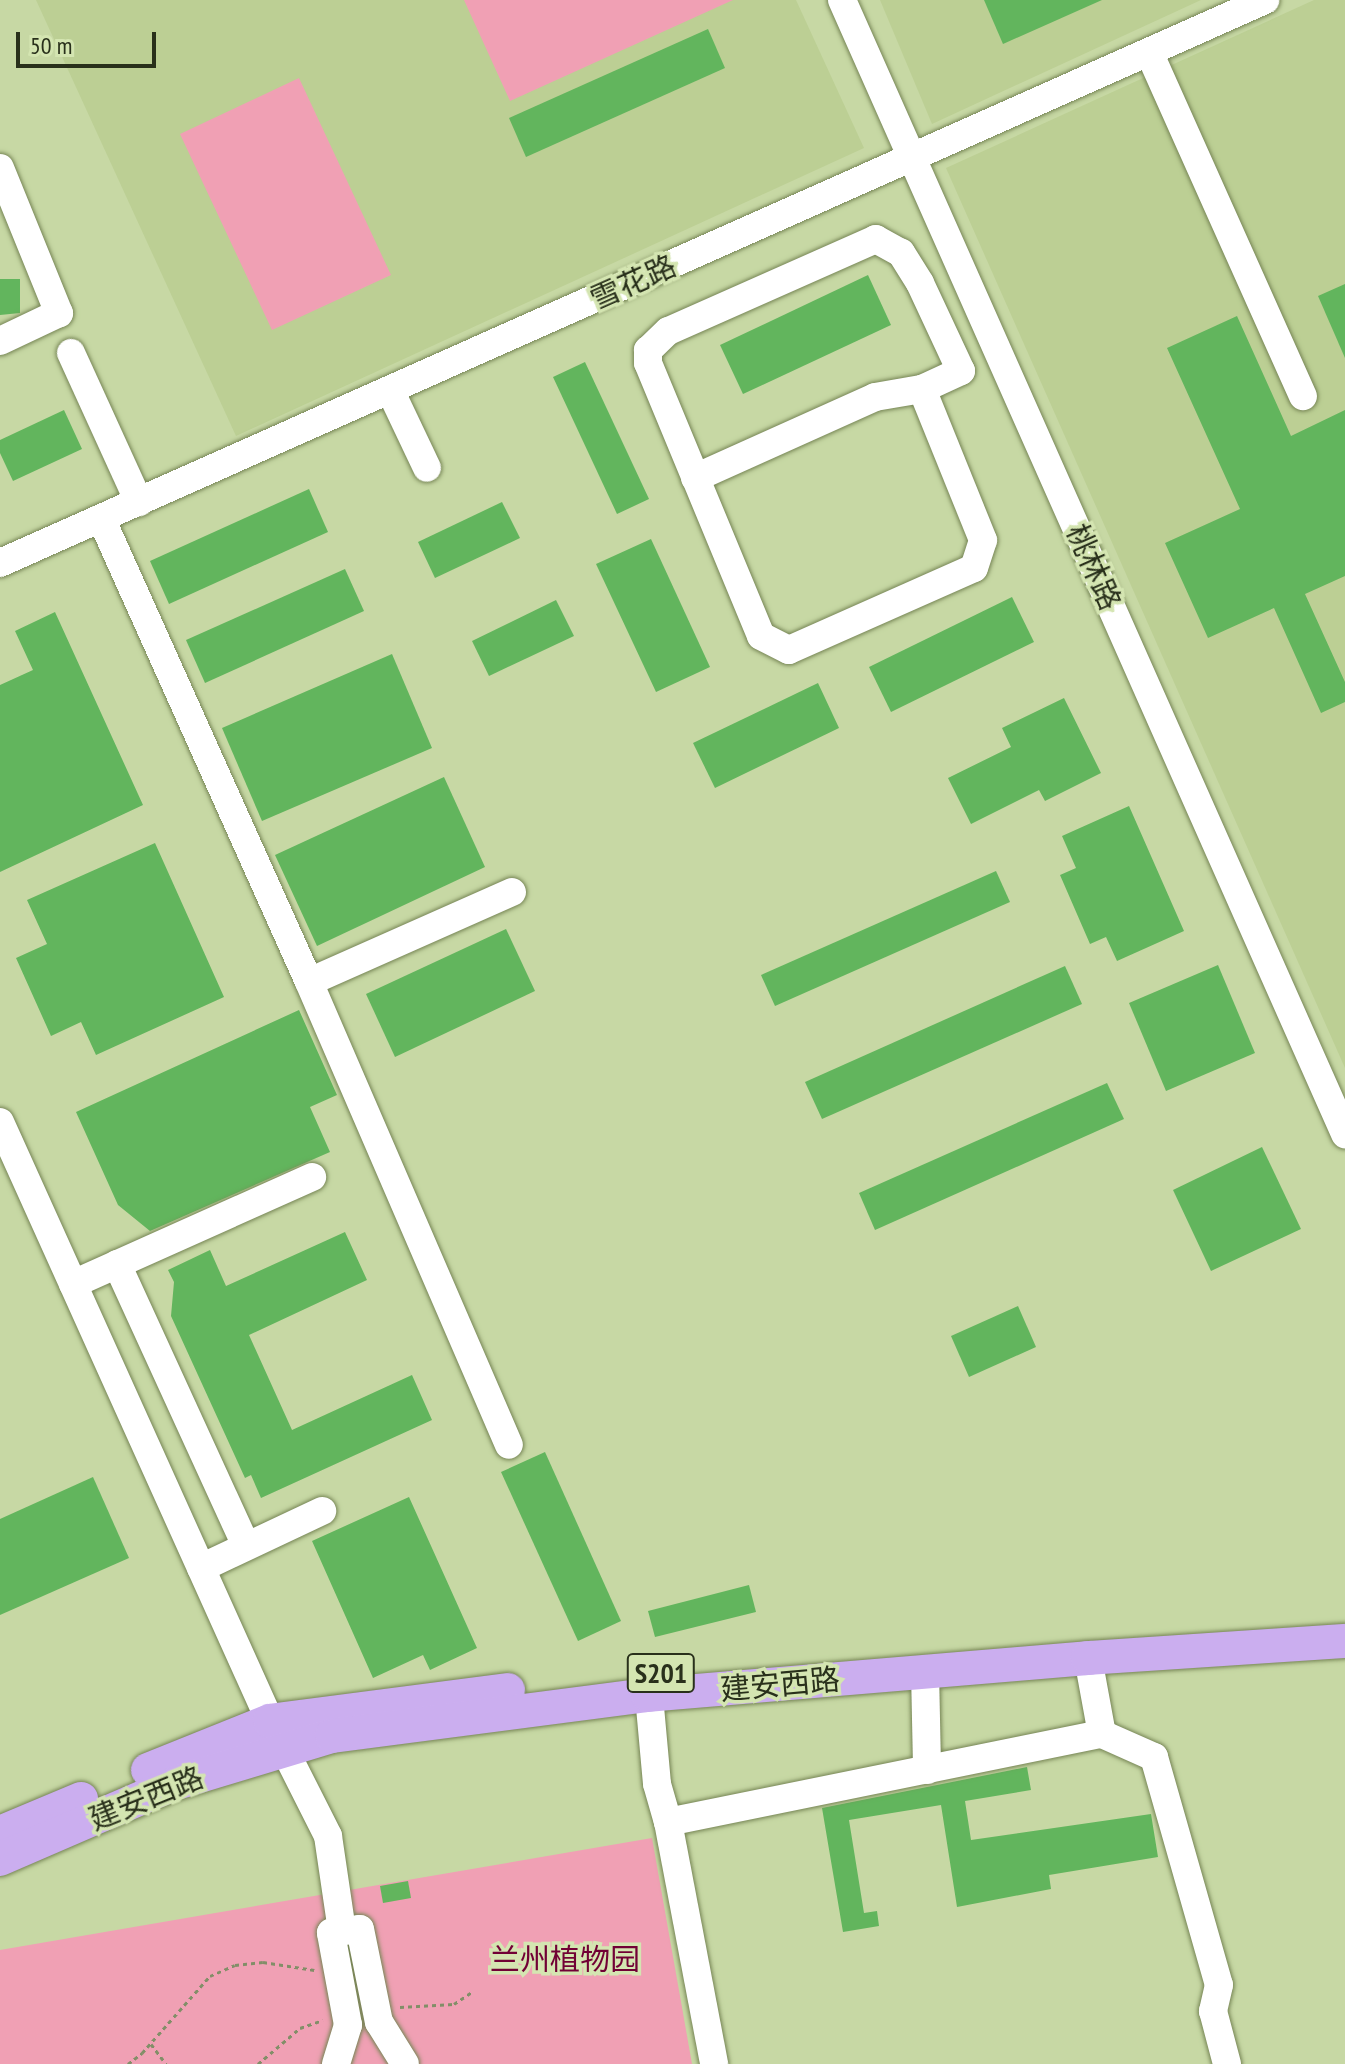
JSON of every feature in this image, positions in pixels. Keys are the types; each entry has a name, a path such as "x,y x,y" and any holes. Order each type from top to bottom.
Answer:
{"main road":[{"name":"建安西路","path":"0,1833 276,1735 332,1736 648,1684 1122,1633 1345,1619"},
{"name":"建安西路","path":"648,1684 925,1671 1345,1641"},
{"name":"建安西路","path":"0,1859 176,1783 276,1735"}],"street":[{"name":"桃林路","path":"842,0 1345,1134"},
{"name":"雪花路","path":"0,563 1265,0"},
{"path":"1149,52 1303,396"},
{"path":"0,168 59,313 0,341"},
{"path":"922,389 983,540 974,568 789,650 761,636 648,363 648,350 668,331 876,239 901,253 920,283 961,371"},
{"path":"71,353 139,502"},
{"path":"695,478 875,397 922,389 999,353"},
{"path":"390,390 427,468"},
{"path":"764,458 842,425 844,411"},
{"path":"101,518 309,982 509,1445"},
{"path":"309,982 512,892"},
{"path":"0,1122 276,1735 328,1836 342,1931"},
{"path":"73,1284 312,1177"},
{"path":"117,1264 246,1546"},
{"path":"201,1568 322,1511"},
{"path":"1088,1658 1102,1734"},
{"path":"925,1671 927,1770"},
{"path":"648,1684 657,1784 668,1822 714,2064"},
{"path":"668,1822 1102,1734 1154,1757 1219,1985 1213,2011 1227,2064"},
{"path":"337,2060 348,2025 331,1933 360,1929 379,2022 400,2054"},
{"path":"337,2060 359,2041 377,2038 400,2054"}],"path":[{"path":"128,2064 151,2044 210,1976 235,1965 263,1962 301,1970 340,1969"},
{"path":"374,1989 394,2005 408,2009 454,2004 472,1992"},
{"path":"258,2064 300,2028 346,2013"},
{"path":"151,2044 166,2064"}],"shaded area":[{"path":"36,0 796,0 864,148 236,436"},
{"path":"880,0 1201,0 932,124"},
{"path":"1314,0 1345,0 1345,1068 946,168"}],"green space":[{"path":"464,0 733,0 510,101"},
{"path":"299,78 391,275 272,330 180,134"},
{"name":"兰州植物园","path":"652,1838 692,2064 0,2064 0,1950"}],"building":[{"path":"984,0 1102,0 1003,44"},
{"path":"708,29 725,68 526,157 509,118"},
{"path":"868,275 891,325 743,394 720,345"},
{"path":"0,279 20,279 20,313 0,315"},
{"path":"1345,284 1345,358 1318,296"},
{"path":"1237,316 1291,436 1345,410 1345,576 1305,594 1345,682 1345,702 1321,713 1274,608 1208,638 1165,543 1240,509 1167,348"},
{"path":"585,362 649,499 617,514 553,377"},
{"path":"64,410 82,449 13,481 0,453 0,440"},
{"path":"309,489 328,532 169,604 150,561"},
{"path":"502,502 520,538 435,578 418,542"},
{"path":"651,539 710,667 656,692 596,564"},
{"path":"345,569 364,611 205,683 186,640"},
{"path":"1012,597 1034,642 891,712 869,667"},
{"path":"556,600 574,636 489,676 472,641"},
{"path":"55,612 143,805 0,872 0,685 33,670 15,631"},
{"path":"392,654 432,748 262,821 222,728"},
{"path":"818,683 839,728 715,788 693,743"},
{"path":"1064,698 1101,773 1045,801 1039,790 971,824 948,778 1011,747 1002,728"},
{"path":"444,777 485,867 317,946 275,855"},
{"path":"1129,806 1184,931 1117,961 1106,937 1090,944 1060,875 1076,868 1062,836"},
{"path":"155,843 224,997 96,1055 81,1022 51,1036 16,958 47,944 27,900"},
{"path":"996,871 1010,902 775,1006 761,975"},
{"path":"506,929 535,991 395,1057 366,994"},
{"path":"1218,965 1255,1053 1166,1091 1129,1003"},
{"path":"1065,966 1082,1004 822,1119 805,1082"},
{"path":"299,1010 337,1095 310,1107 330,1152 150,1231 118,1205 76,1112"},
{"path":"1107,1083 1124,1119 875,1230 859,1193"},
{"path":"1262,1147 1301,1229 1211,1271 1173,1190"},
{"path":"345,1232 367,1280 249,1335 292,1430 412,1375 432,1420 261,1498 251,1475 245,1478 171,1316 174,1282 168,1270 210,1250 226,1286"},
{"path":"1018,1306 1036,1347 969,1377 951,1336"},
{"path":"545,1452 621,1621 578,1641 501,1472"},
{"path":"93,1477 129,1558 0,1615 0,1519"},
{"path":"409,1497 477,1648 430,1670 423,1655 373,1678 312,1541"},
{"path":"749,1585 756,1612 655,1637 648,1611"},
{"path":"1027,1767 1031,1790 965,1801 971,1840 1151,1814 1158,1857 1049,1875 1051,1889 957,1907 941,1805 849,1820 864,1913 877,1911 879,1926 843,1932 822,1808"},
{"path":"408,1881 411,1898 383,1903 380,1886"}]}
